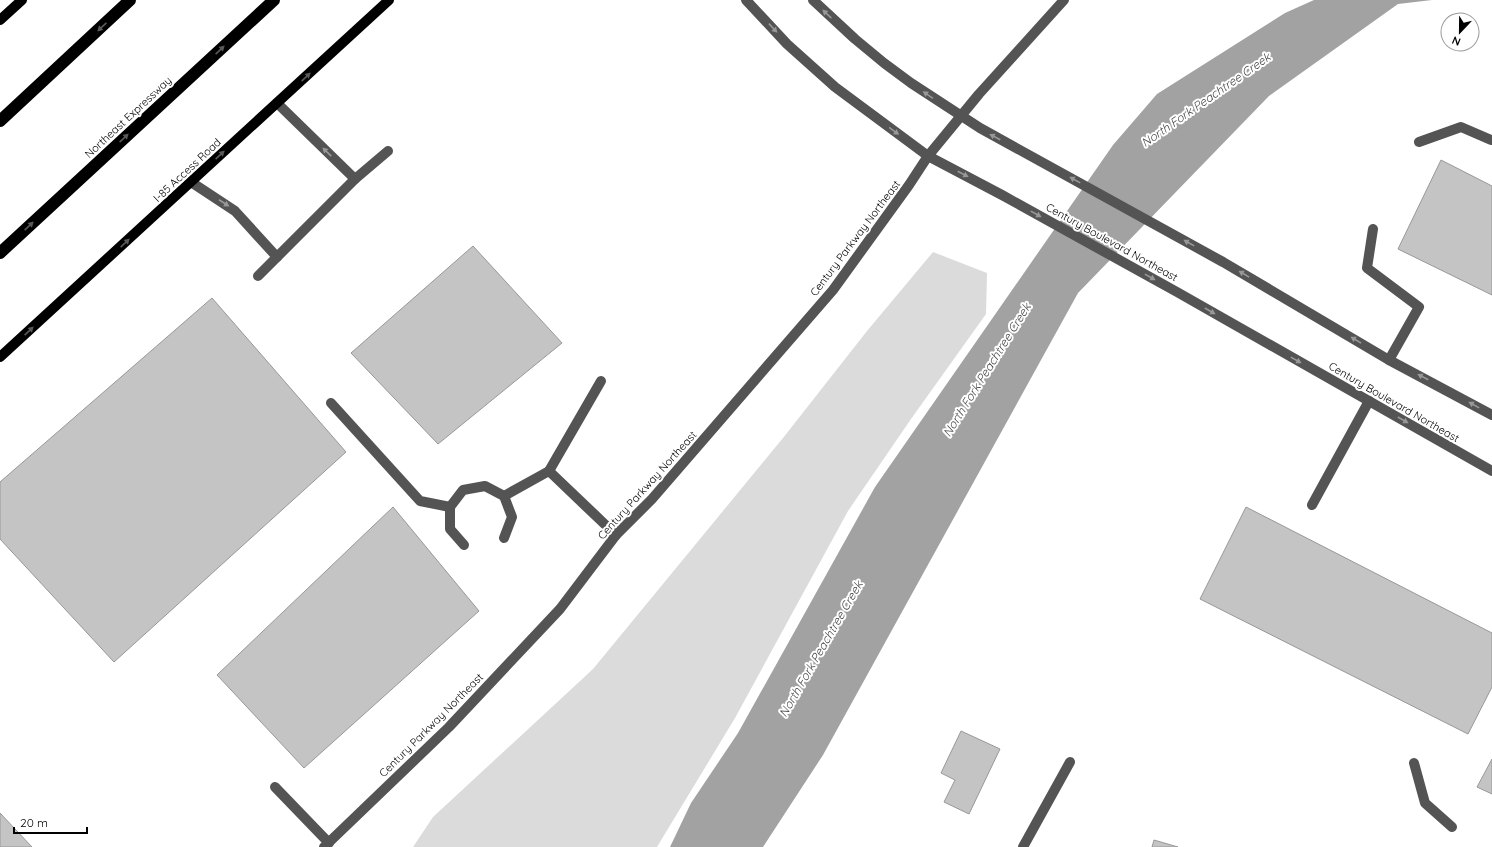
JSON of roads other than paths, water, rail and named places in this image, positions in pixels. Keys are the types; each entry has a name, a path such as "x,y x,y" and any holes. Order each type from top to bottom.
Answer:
{"highway":[{"path":"0,121 130,0"},
{"name":"Northeast Expressway","path":"0,253 274,0"}],"main road":[{"path":"0,20 22,0"},
{"name":"I-85 Access Road","path":"0,357 389,0"}],"street":[{"name":"Century Boulevard Northeast","path":"746,0 787,44 835,87 928,156 1002,195 1177,292 1492,471"},
{"path":"813,0 855,39 884,63 911,83 980,128 1223,262 1389,360 1492,415"},
{"name":"Century Parkway Northeast","path":"326,845 449,727 560,609 616,535 652,499 833,290 905,191 928,156 978,94 1064,0"},
{"path":"277,103 355,179"},
{"path":"1420,142 1461,127 1491,140"},
{"path":"258,276 355,179 388,151"},
{"path":"191,182 235,211 277,257"},
{"path":"1373,229 1367,268 1419,307 1389,360"},
{"path":"504,496 549,471 601,381"},
{"path":"1312,505 1369,401"},
{"path":"331,403 420,501 450,507"},
{"path":"549,471 616,535"},
{"path":"464,545 450,529 450,507 463,490 485,486 504,496 512,517 504,538"},
{"path":"1023,847 1070,762"},
{"path":"1414,763 1425,803 1452,827"},
{"path":"274,786 326,845"}],"water":[{"name":"North Fork Peachtree Creek","path":"1314,0 1432,0 1398,4 1269,96 1078,293 823,755 763,847 670,847 691,803 738,733 875,487 1113,145 1157,94 1285,13"}]}
